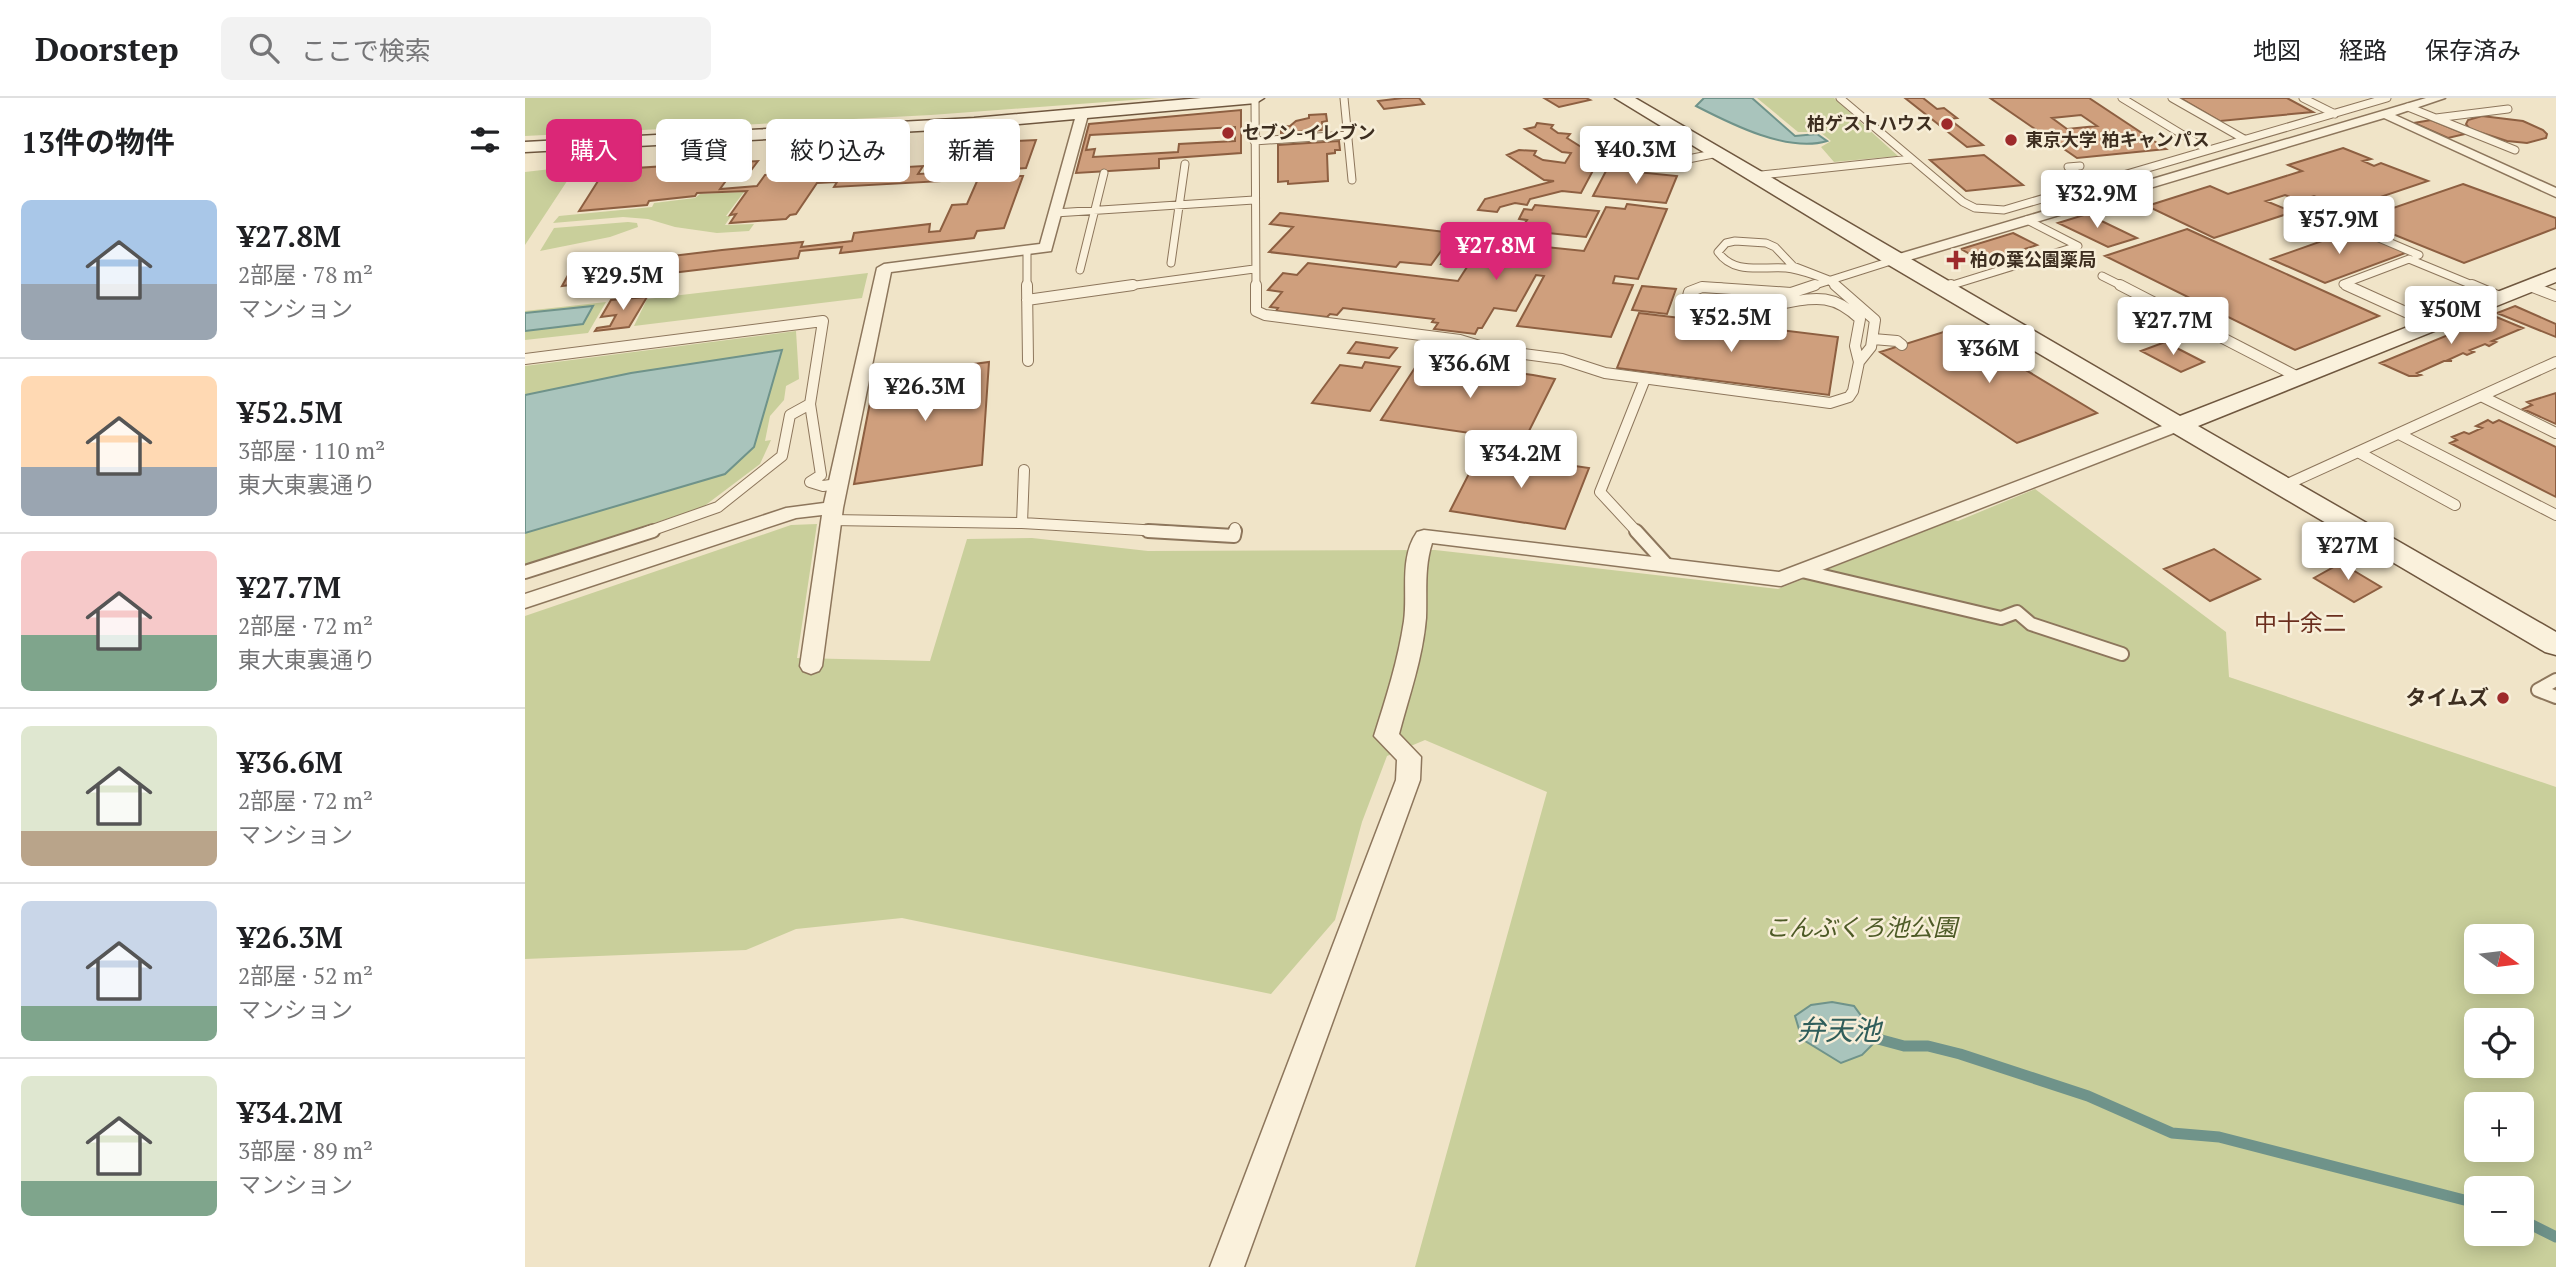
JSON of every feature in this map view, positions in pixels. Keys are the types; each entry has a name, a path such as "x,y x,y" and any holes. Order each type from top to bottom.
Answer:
{"street":[{"path":"525,147 1082,115 1255,98"},
{"path":"1623,98 1752,177 2556,645"},
{"path":"1894,260 2439,98"},
{"path":"2384,114 2556,192"},
{"path":"811,666 832,514 884,268 1046,247 1082,115"},
{"path":"1227,1267 1408,780 1409,757 1386,736 1408,660 1415,617 1414,587 1418,554 1424,536 1781,579 2556,275"},
{"path":"525,601 793,512 832,514"}],"lane":[{"path":"1255,98 1254,269 1256,311 1265,315 1460,340 1493,350 1562,359 1605,373 1830,403 1849,397 1859,362 1871,347 1875,320 1829,280 1793,266 1775,247 1766,243 1735,241 1726,243 1718,252 1727,262 1737,265 1784,268 1829,280"},
{"path":"1344,98 1352,180"},
{"path":"1840,98 1963,202 1989,210 2004,210 2387,98"},
{"path":"2122,98 2208,150"},
{"path":"2172,98 2244,139"},
{"path":"2303,98 2335,114"},
{"path":"2409,107 2515,150"},
{"path":"2436,118 2508,109"},
{"path":"1254,141 1348,135"},
{"path":"1668,163 1671,166 1662,169 1630,167 1617,165 1616,156 1645,155 1668,163 1713,154"},
{"path":"1752,177 1911,159"},
{"path":"1171,262 1185,164"},
{"path":"2080,166 2068,167 2093,184"},
{"path":"1080,270 1104,173"},
{"path":"1055,213 1254,200"},
{"path":"1943,288 2078,246 2027,220"},
{"path":"2344,230 2353,227 2419,255 2343,284 2432,324"},
{"path":"1027,250 1027,300 1023,344 1028,362"},
{"path":"2409,259 2500,297"},
{"path":"1775,304 1791,293 1894,260"},
{"path":"1027,300 1254,269"},
{"path":"2102,276 2298,377"},
{"path":"2530,286 2556,296"},
{"path":"1791,293 1709,287 1689,292 1687,300 1696,307 1730,312 1818,297 1834,299 1860,319 1856,346 1859,362"},
{"path":"525,359 823,321 810,404 821,475 810,482 823,486 838,484"},
{"path":"1873,339 1897,341 1902,345"},
{"path":"2283,486 2556,362"},
{"path":"1645,379 1600,492 1666,564"},
{"path":"2481,396 2556,433"},
{"path":"525,572 695,517 718,507 782,456 790,415 810,404"},
{"path":"2399,434 2556,515"},
{"path":"2358,452 2455,505"},
{"path":"1022,523 1024,470"},
{"path":"832,514 1234,536 1235,528"},
{"path":"1802,571 2001,618 2017,612 2032,624 2123,654"},
{"path":"2556,680 2538,690 2556,697"}],"green space":[{"path":"525,98 1159,98 931,115 854,119 766,119 766,124 752,124 752,119 656,119 656,129 642,130 642,119 546,119 546,135 525,136"},
{"path":"1757,98 1834,98 1898,156 1834,162 1821,147 1831,141 1820,132 1798,132"},
{"path":"546,170 546,182 566,182 525,245 525,172"},
{"path":"744,192 726,216 731,216 725,225 754,224 749,231 717,233 675,227 648,219 623,217 553,223 559,216 652,207 654,203 695,198 700,194"},
{"path":"637,223 638,227 610,237 540,251 554,228"},
{"path":"868,273 862,298 634,326 647,299"},
{"path":"606,302 588,333 525,340 525,311"},
{"path":"796,331 799,379 786,386 784,400 770,416 765,441 771,440 760,464 703,507 525,566 525,533 725,474 782,351 631,373 525,395 525,366"},
{"name":"こんぶくろ池公園","path":"2035,489 2226,632 2229,677 2556,787 2556,1267 1415,1267 1547,792 1425,740 1387,756 1362,822 1335,920 1271,994 902,918 796,929 746,950 525,959 525,616 791,525 817,524 797,658 930,661 967,539 1032,538 1148,551 1435,550 1778,589 1952,520 1958,521"}],"water":[{"path":"1704,98 1752,98 1795,136 1817,134 1827,141 1795,143 1760,135 1696,106"},
{"path":"593,306 583,324 525,331 525,313"},
{"path":"782,350 754,447 725,474 525,533 525,395 631,373"},
{"name":"弁天池","path":"1832,1002 1854,1006 1878,1039 1862,1055 1841,1063 1802,1039 1795,1016 1811,1005"}],"building":[{"path":"1419,98 1424,104 1384,109 1378,101"},
{"path":"1544,98 1586,98 1590,100 1559,107"},
{"name":"柏ゲストハウス","path":"1905,98 1923,98 1937,109 1944,108 1957,118 1949,119 1983,145 1967,147"},
{"path":"1990,98 2089,98 2166,149 2077,158","holes":["2081,115 2097,126 2067,129 2052,118"]},
{"path":"2180,98 2287,98 2313,112 2220,121"},
{"path":"1241,110 1241,153 1159,159 1159,168 1076,173 1089,124"},
{"path":"1326,114 1327,121 1322,122 1323,130 1281,133 1281,127 1309,118 1309,115"},
{"path":"2482,116 2523,121 2543,130 2547,134 2546,138 2527,143 2507,141 2470,129 2466,124 2468,120"},
{"path":"2431,120 2465,134 2448,138 2414,123"},
{"path":"1537,123 1553,125 1551,128 1558,133 1570,134 1567,138 1586,150 1605,148 1581,193 1562,191 1530,199 1527,205 1515,203 1500,207 1497,212 1478,210 1485,199 1554,181 1544,180 1507,155 1519,150 1536,151 1534,155 1543,160 1565,163 1571,153 1562,152 1525,129 1535,127"},
{"path":"1235,127 1235,141 1179,144 1178,152 1093,157 1095,149 1086,150 1090,135"},
{"path":"1036,140 1026,168 1020,168 1020,141"},
{"path":"1339,141 1340,150 1327,154 1328,181 1288,184 1288,181 1278,182 1278,145"},
{"path":"2343,148 2371,159 2363,161 2374,166 2381,163 2428,181 2345,209 2314,196 2300,201 2285,195 2266,201 2293,212 2214,238 2147,206 2210,186 2228,194 2302,171 2288,165"},
{"path":"1984,155 2023,185 1966,191 1930,160"},
{"path":"923,166 918,174 924,174 924,182 834,187 837,182 910,182 910,167"},
{"path":"656,167 656,182 725,182 720,189 757,186 765,175 766,182 837,182 817,183 796,214 786,219 730,223 736,214 730,215 747,191 697,193 695,196 649,201 647,205 579,211 597,182 642,182 642,168"},
{"path":"1607,169 1677,176 1666,203 1593,196"},
{"path":"1020,176 1023,176 1004,228 977,231 974,238 840,253 842,247 800,251 798,258 562,286 572,268 803,242 801,247 852,241 854,233 930,224 929,232 940,231 952,205 967,204 977,182 1020,182"},
{"path":"2463,184 2556,218 2556,228 2464,263 2358,220"},
{"path":"1627,204 1667,209 1638,279 1615,276 1613,283 1633,285 1611,337 1517,326 1544,276 1536,275 1516,311 1494,308 1482,328 1478,328 1475,334 1434,329 1438,323 1432,322 1434,319 1343,308 1337,315 1330,314 1327,317 1276,311 1278,308 1270,307 1282,292 1268,290 1283,273 1297,275 1308,263 1458,281 1467,267 1441,264 1459,238 1584,251 1606,207 1625,209"},
{"path":"1535,205 1599,211 1586,237 1520,230 1527,220 1519,219 1524,209 1532,210"},
{"path":"1280,213 1454,233 1431,265 1400,262 1396,267 1269,252 1293,227 1270,224"},
{"path":"2087,214 2137,238 2108,247 2058,223"},
{"path":"2187,229 2379,316 2295,350 2105,256"},
{"path":"2353,230 2408,252 2325,283 2271,259"},
{"path":"2013,233 2037,245 1984,262 1961,249"},
{"path":"1642,286 1676,289 1667,314 1632,310"},
{"path":"647,297 629,327 595,331 597,328 610,326 616,315 601,317 611,300"},
{"path":"2515,306 2556,324 2556,337 2497,313"},
{"path":"1639,313 1838,337 1829,395 1617,368"},
{"path":"2494,316 2523,328 2492,341 2496,342 2489,346 2485,344 2470,350 2474,352 2467,355 2463,353 2448,360 2452,361 2444,361 2417,373 2421,375 2417,376 2409,376 2380,363"},
{"path":"1956,328 2097,413 2017,443 1880,352"},
{"path":"1356,342 1397,348 1389,358 1348,353"},
{"path":"2165,342 2204,362 2181,372 2141,351"},
{"path":"1420,360 1555,379 1524,441 1381,420"},
{"path":"989,362 982,465 854,484 875,377"},
{"path":"1365,362 1400,367 1370,411 1312,403 1340,365 1362,368"},
{"path":"2556,393 2556,424 2523,409 2532,405 2527,402"},
{"path":"2488,420 2493,423 2499,420 2556,447 2556,497 2450,443 2457,440 2452,437 2482,428 2476,426"},
{"path":"1480,452 1589,468 1565,529 1450,511"},
{"path":"2214,549 2260,579 2210,601 2164,569"},
{"path":"2341,563 2381,587 2354,602 2314,578"}],"waterway":[{"path":"1878,1039 1904,1046 1928,1046 1960,1054 2088,1096 2172,1133 2219,1137 2464,1200"},
{"path":"2534,1226 2556,1237"}],"place":[{"name":"柏ゲストハウス","path":"1947,124"},
{"name":"セブン-イレブン","path":"1228,133"},
{"name":"東京大学 柏キャンパス","path":"2011,140"},
{"name":"柏の葉公園薬局","path":"1956,260"},
{"name":"タイムズ","path":"2503,698"}],"district":[{"name":"中十余二","path":"2300,623"}]}
